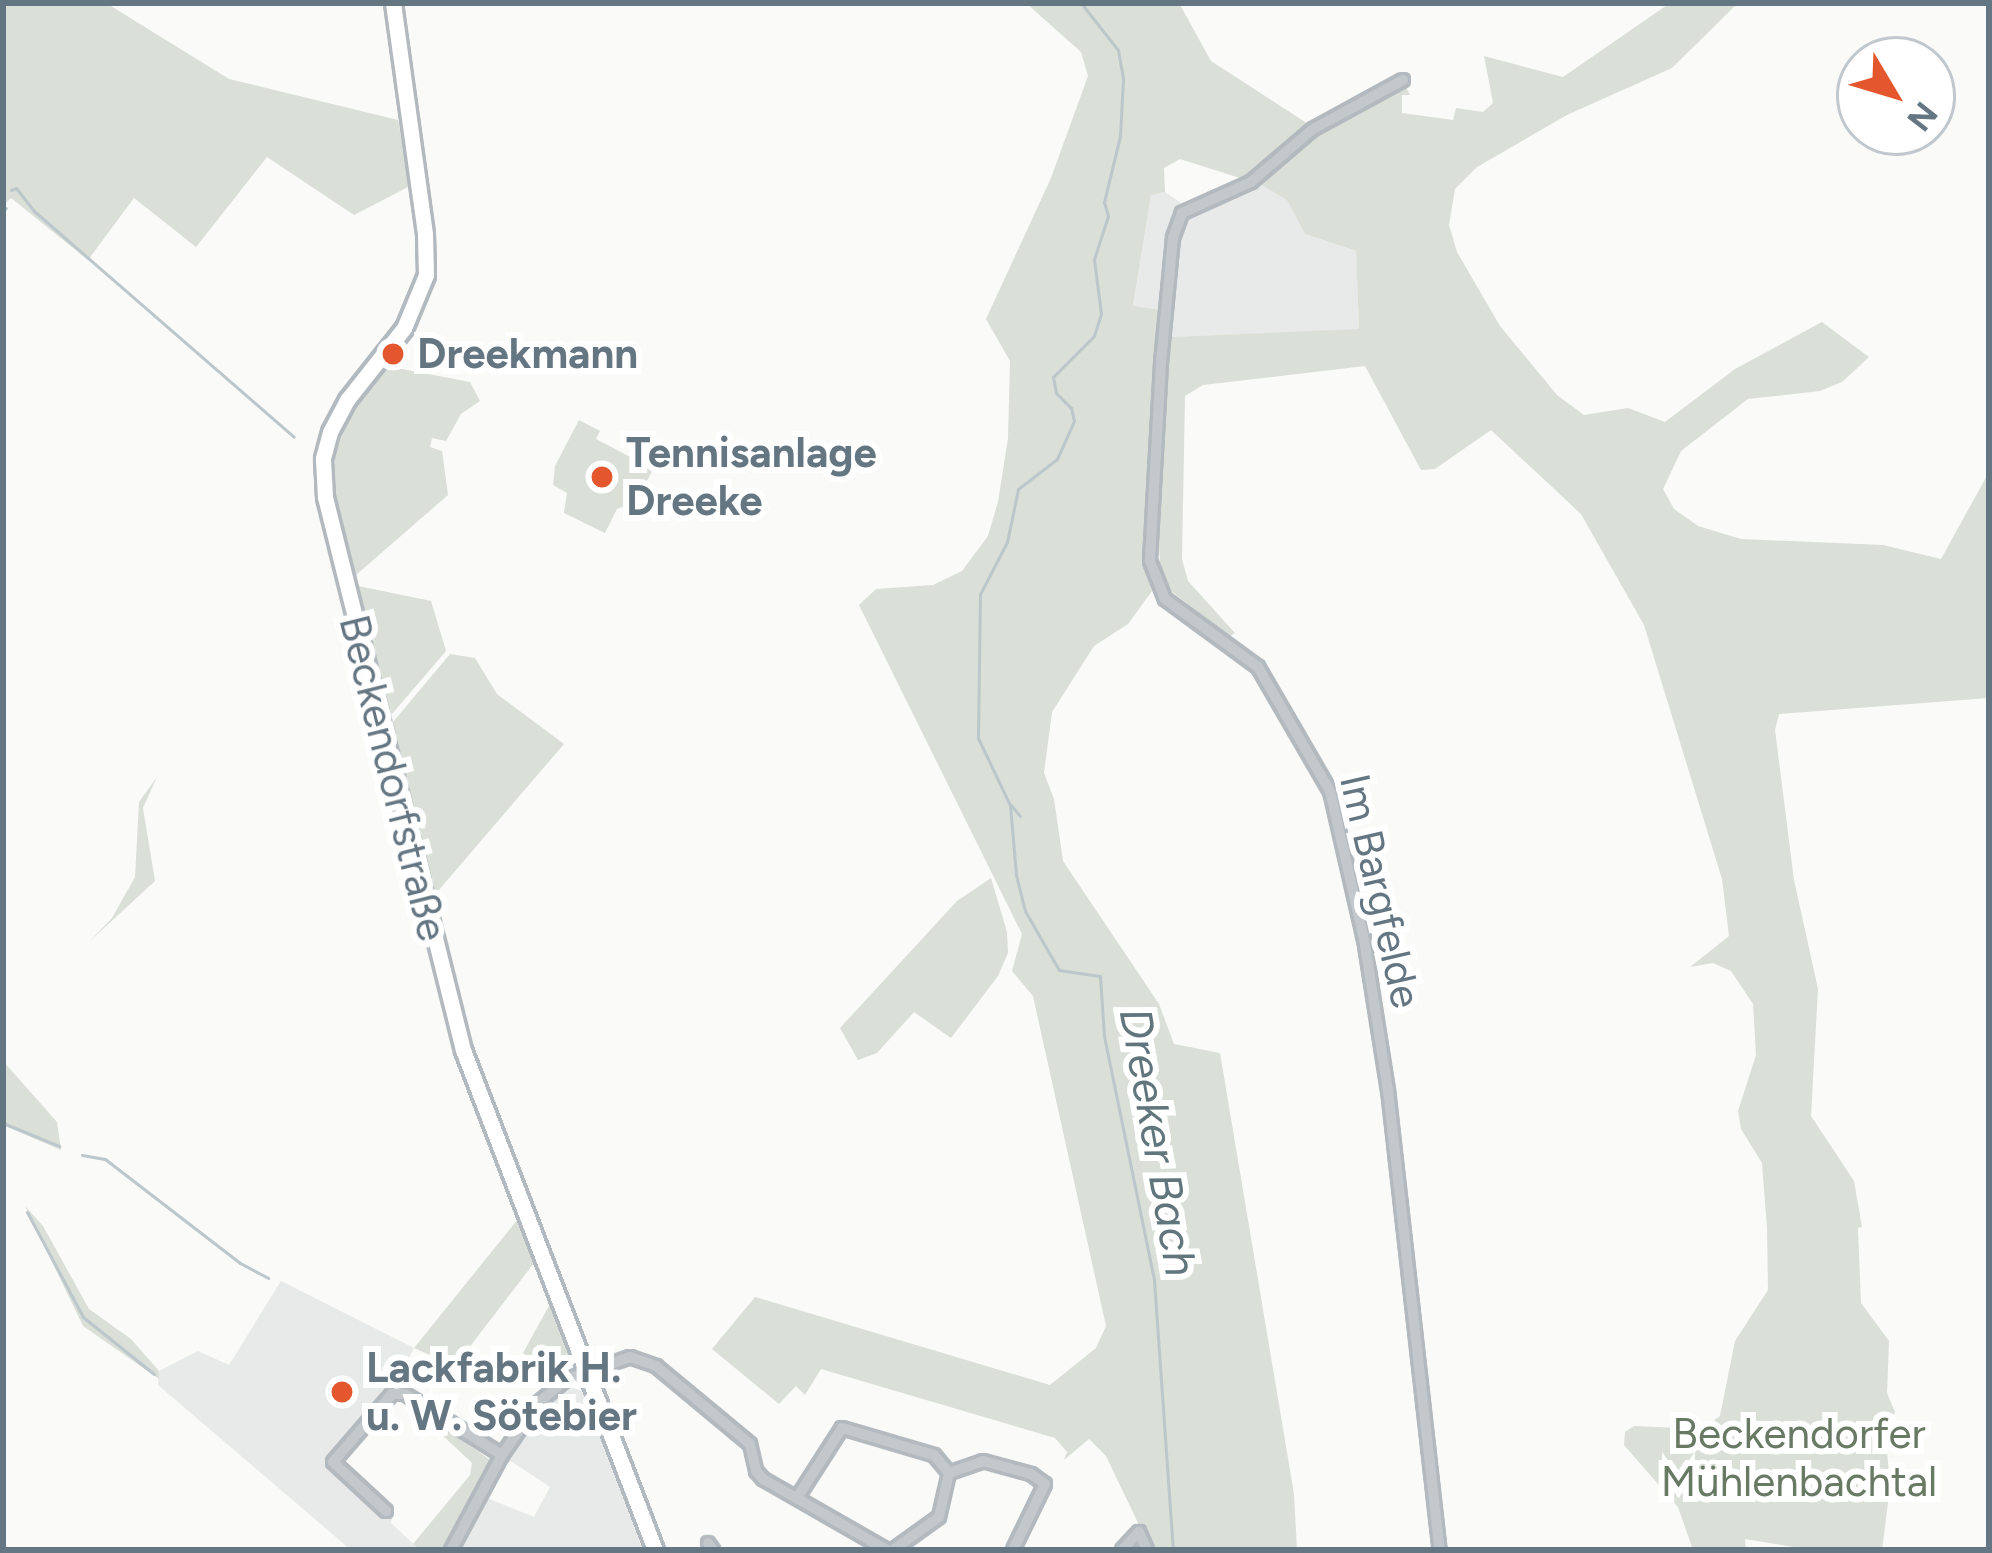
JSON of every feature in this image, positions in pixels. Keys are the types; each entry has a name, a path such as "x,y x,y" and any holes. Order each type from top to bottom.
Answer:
{"street":[{"name":"Beckendorfstraße","path":"393,3 425,234 426,275 404,328 338,415 322,459 323,478 344,584 463,1049 655,1550"},
{"name":"Im Bargfelde","path":"1402,80 1324,121 1265,173 1191,208 1177,223 1161,363 1150,561 1165,599 1258,668 1330,791 1364,939 1388,1090 1440,1550"},
{"path":"451,1550 502,1455 545,1396 587,1372 630,1358 656,1366 750,1444 756,1472 763,1479 890,1550 934,1525 949,1473"},
{"path":"386,1510 333,1462 392,1394 405,1394 502,1455"},
{"path":"797,1498 842,1428 927,1451 949,1473"},
{"path":"949,1473 983,1461 1031,1474 1045,1484 1013,1550"},
{"path":"1125,1545 1139,1532 1147,1550"}],"shaded area":[{"path":"1265,178 1285,195 1305,234 1356,251 1359,330 1171,337 1172,311 1133,307 1151,194 1165,192 1193,211"},
{"path":"281,1281 414,1348 396,1383 330,1454 394,1509 391,1523 420,1550 351,1550 158,1385 159,1371 198,1351 229,1365"},
{"path":"567,1385 583,1392 643,1550 456,1550 485,1497 534,1517 550,1487 506,1458 540,1407 544,1411"}],"green space":[{"path":"3,3 106,3 229,79 398,120 410,186 354,215 267,157 196,247 134,198 88,260 11,198 3,206"},
{"name":"Beckendorfer Mühlenbachtal","path":"1026,3 1179,3 1211,61 1319,131 1404,83 1410,95 1402,95 1402,113 1453,120 1456,108 1483,112 1493,103 1484,56 1563,77 1670,3 1738,3 1672,68 1567,115 1477,167 1455,189 1449,225 1457,252 1500,326 1557,395 1584,415 1628,408 1665,422 1735,369 1822,322 1869,357 1842,382 1820,391 1748,399 1681,451 1663,489 1674,509 1698,526 1741,539 1883,545 1941,559 1989,472 1989,698 1779,714 1775,730 1794,880 1818,989 1811,1116 1854,1181 1862,1227 1858,1228 1861,1303 1889,1341 1887,1393 1895,1412 1887,1450 1890,1487 1882,1550 1812,1550 1745,1539 1746,1550 1693,1550 1678,1507 1624,1445 1625,1432 1634,1426 1702,1429 1720,1416 1735,1341 1768,1290 1767,1228 1762,1163 1741,1129 1738,1111 1756,1055 1753,1004 1731,971 1713,963 1690,967 1729,936 1722,879 1644,625 1581,514 1491,430 1435,469 1421,470 1365,366 1203,385 1185,396 1182,559 1188,581 1235,633 1229,637 1161,583 1157,510 1171,337 1359,329 1356,251 1305,234 1287,200 1262,185 1180,159 1164,168 1165,192 1151,195 1133,306 1161,310 1142,558 1152,591 1128,624 1094,646 1052,712 1044,773 1054,799 1063,861 1159,1004 1174,1044 1220,1053 1294,1494 1297,1550 1151,1550 1106,1456 1089,1439 1064,1460 1067,1452 1055,1438 821,1369 805,1395 796,1386 779,1404 712,1349 755,1297 1050,1385 1096,1348 1106,1326 1033,996 1012,971 1022,934 859,605 876,589 933,585 962,571 988,536 998,502 1008,438 1010,361 986,319 1051,178 1088,76 1081,52"},
{"path":"386,366 470,382 480,401 461,414 446,441 432,438 430,447 442,451 448,495 356,575 334,497 335,452 357,402"},
{"name":"Tennisanlage Dreeke","path":"579,420 600,431 596,439 653,469 637,501 617,509 605,533 564,513 567,493 553,485 555,466"},
{"path":"358,586 431,601 446,651 386,721"},
{"path":"450,654 475,658 497,694 564,744 432,898 388,728"},
{"path":"157,777 143,808 155,881 90,941 112,918 135,877 139,802"},
{"path":"991,878 1007,932 1008,953 998,976 951,1038 914,1012 877,1053 858,1060 840,1028 957,901"},
{"path":"3,1061 57,1122 61,1150 3,1125"},
{"path":"25,1206 43,1226 89,1309 131,1339 159,1371 159,1379 83,1326"},
{"path":"518,1219 534,1263 455,1366 414,1348"},
{"path":"550,1304 571,1360 570,1367 554,1376 523,1353"},
{"path":"403,1398 493,1462 446,1550 420,1550 413,1544 470,1475 472,1463"}],"waterway":[{"name":"Dreeker Bach","path":"1081,3 1118,50 1123,79 1120,136 1104,202 1108,216 1094,259 1101,314 1094,336 1053,377 1056,393 1071,408 1074,421 1057,459 1018,489 1007,542 980,594 978,738 1010,805 1016,875 1025,911 1059,970 1100,976 1104,1036 1154,1280 1173,1550"},
{"path":"11,190 16,188 34,211 294,437"},
{"path":"3,211 6,208"},
{"path":"1011,805 1020,816"},
{"path":"3,1123 59,1146"},
{"path":"82,1155 105,1159 240,1263 268,1278"},
{"path":"27,1212 83,1317 154,1374"}],"place":[{"name":"Dreekmann","path":"393,354"},
{"name":"Tennisanlage Dreeke","path":"602,477"},
{"name":"Lackfabrik H. u. W. Sötebier","path":"342,1392"}]}
